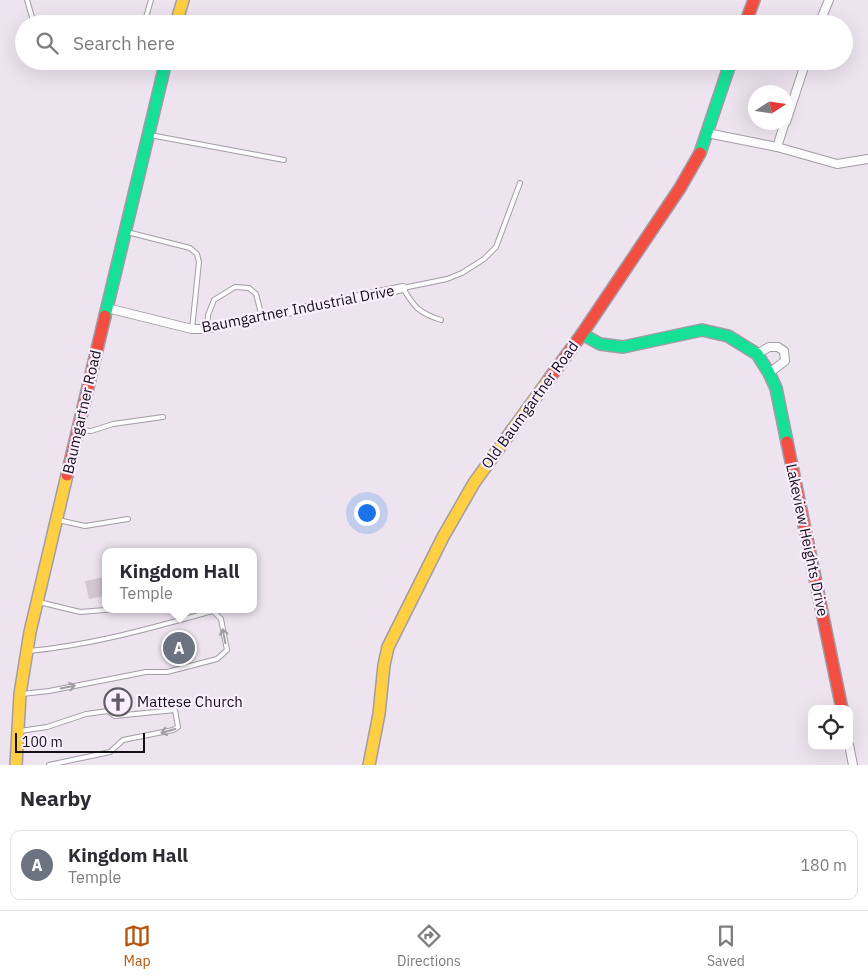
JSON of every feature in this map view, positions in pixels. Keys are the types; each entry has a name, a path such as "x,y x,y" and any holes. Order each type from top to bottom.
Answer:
{"street":[{"path":"179,15 183,0"},
{"path":"748,15 754,0"},
{"path":"823,15 829,0"},
{"name":"Baumgartner Road","path":"16,765 20,694 36,602 164,70"},
{"name":"Old Baumgartner Road","path":"370,765 379,714 384,663 388,647 447,529 474,483 582,334 680,188 699,156 729,70"},
{"path":"793,101 803,70"},
{"path":"777,147 783,130"},
{"path":"707,134 777,147 837,164 868,159"},
{"name":"Baumgartner Industrial Drive","path":"107,308 192,329 207,329 403,288"},
{"name":"Lakeview Heights Drive","path":"582,334 600,344 623,347 702,330 728,336 757,354 776,388 841,705"},
{"path":"757,354 769,347 778,347 784,351 784,361 769,373"},
{"path":"850,750 854,765"}],"lane":[{"path":"27,0 31,15"},
{"path":"147,15 151,0"},
{"path":"148,135 284,160"},
{"path":"440,320 424,315 413,305 403,288 447,279 462,273 484,258 496,247 520,183"},
{"path":"125,231 190,248 197,254 199,262 192,329"},
{"path":"207,329 208,315 214,300 234,287 248,288 256,294 262,317"},
{"path":"78,430 92,431 114,424 163,418"},
{"path":"56,520 85,526 128,519"},
{"path":"36,602 80,612 102,610"},
{"path":"26,652 55,649 138,632 206,613"},
{"path":"20,694 49,691 146,672 167,672 217,660 227,650 221,619 215,613"},
{"path":"17,731 48,727 86,714 108,710 115,716 175,710 178,727 173,730 123,740 110,752 49,765"}],"building":[{"path":"102,578 102,597 89,599 85,581"}],"traffic: fast":[{"path":"105,316 164,70"},
{"path":"700,153 728,70"},
{"path":"582,334 600,344 623,347 702,330 728,336 757,354 769,373 776,388 787,442"}],"traffic: slow":[{"path":"179,15 183,0"},
{"path":"369,765 379,714 384,665 388,647 443,537 474,483 549,379"},
{"path":"16,765 20,694 30,632 67,475"}],"traffic: jam":[{"path":"748,15 754,0"},
{"path":"549,379 582,334 680,188 700,153"},
{"path":"67,475 105,316"},
{"path":"787,442 841,705"}],"place":[{"name":"Kingdom Hall","path":"179,648"},
{"name":"Mattese Church","path":"118,702"}]}
